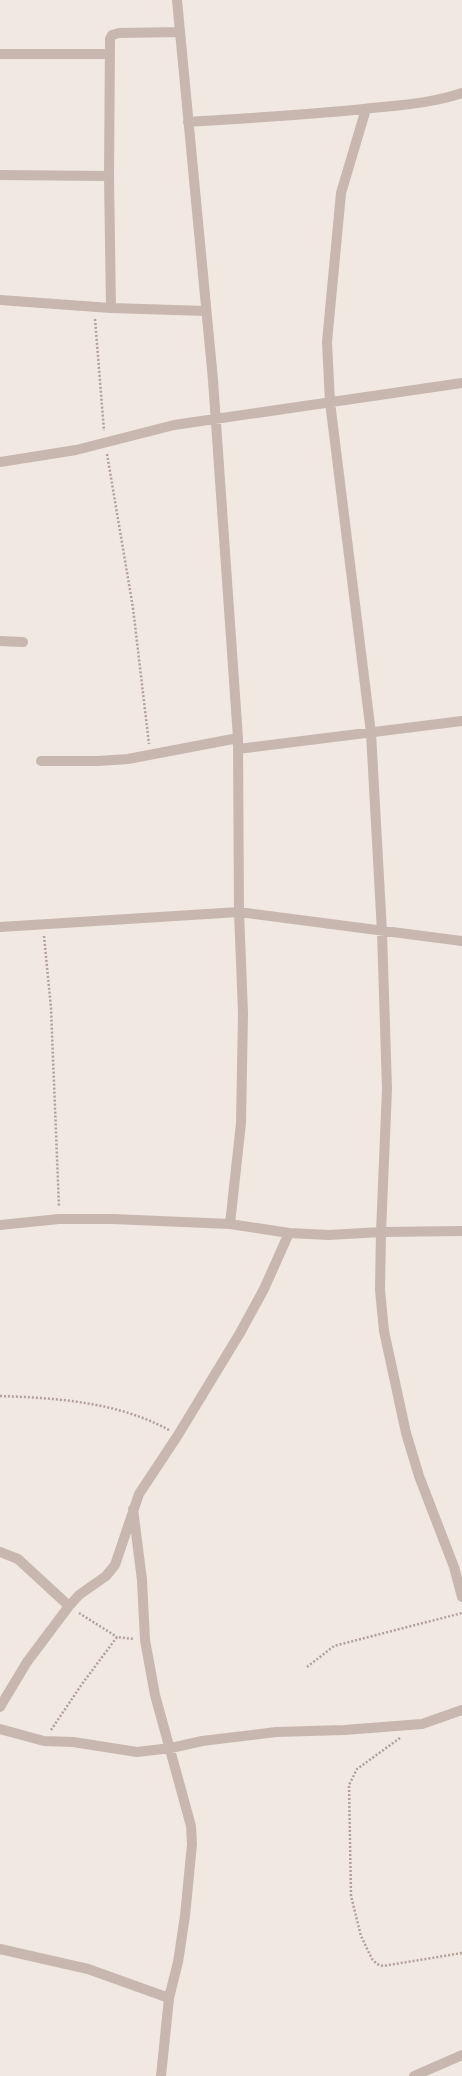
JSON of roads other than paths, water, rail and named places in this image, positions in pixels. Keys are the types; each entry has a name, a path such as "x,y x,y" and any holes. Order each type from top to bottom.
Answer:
{"street":[{"path":"177,0 216,420 238,743 239,912 243,1013 241,1123 230,1224"},
{"path":"111,308 109,176 110,39 112,35 119,33 180,32"},
{"path":"0,54 110,54"},
{"path":"188,122 308,115 366,109 444,99 462,93"},
{"path":"366,109 341,193 337,222 327,342 330,402 371,733 382,932 387,1089 380,1290 384,1331 406,1433 419,1476 454,1567 462,1597"},
{"path":"0,175 109,176"},
{"path":"0,300 111,308 206,310"},
{"path":"0,462 55,454 174,426 462,383"},
{"path":"0,642 23,642"},
{"path":"41,761 98,761 128,759 150,753 238,743 371,733 462,720"},
{"path":"0,927 42,923 239,912 382,932 462,941"},
{"path":"0,1225 59,1219 113,1219 230,1224 289,1233 329,1235 381,1232 462,1231"},
{"path":"0,1707 27,1662 69,1606 79,1595 106,1576 115,1565 139,1494 178,1435 264,1289 289,1233"},
{"path":"133,1509 142,1580 145,1640 155,1695 171,1748 191,1826 192,1844 185,1916 178,1962 169,1998 161,2076"},
{"path":"0,1552 18,1559 69,1606"},
{"path":"0,1729 44,1740 73,1742 137,1752 171,1748 202,1741 276,1732 344,1730 422,1724 462,1710"},
{"path":"0,1949 88,1969 169,1998"},
{"path":"414,2076 462,2054"}]}
